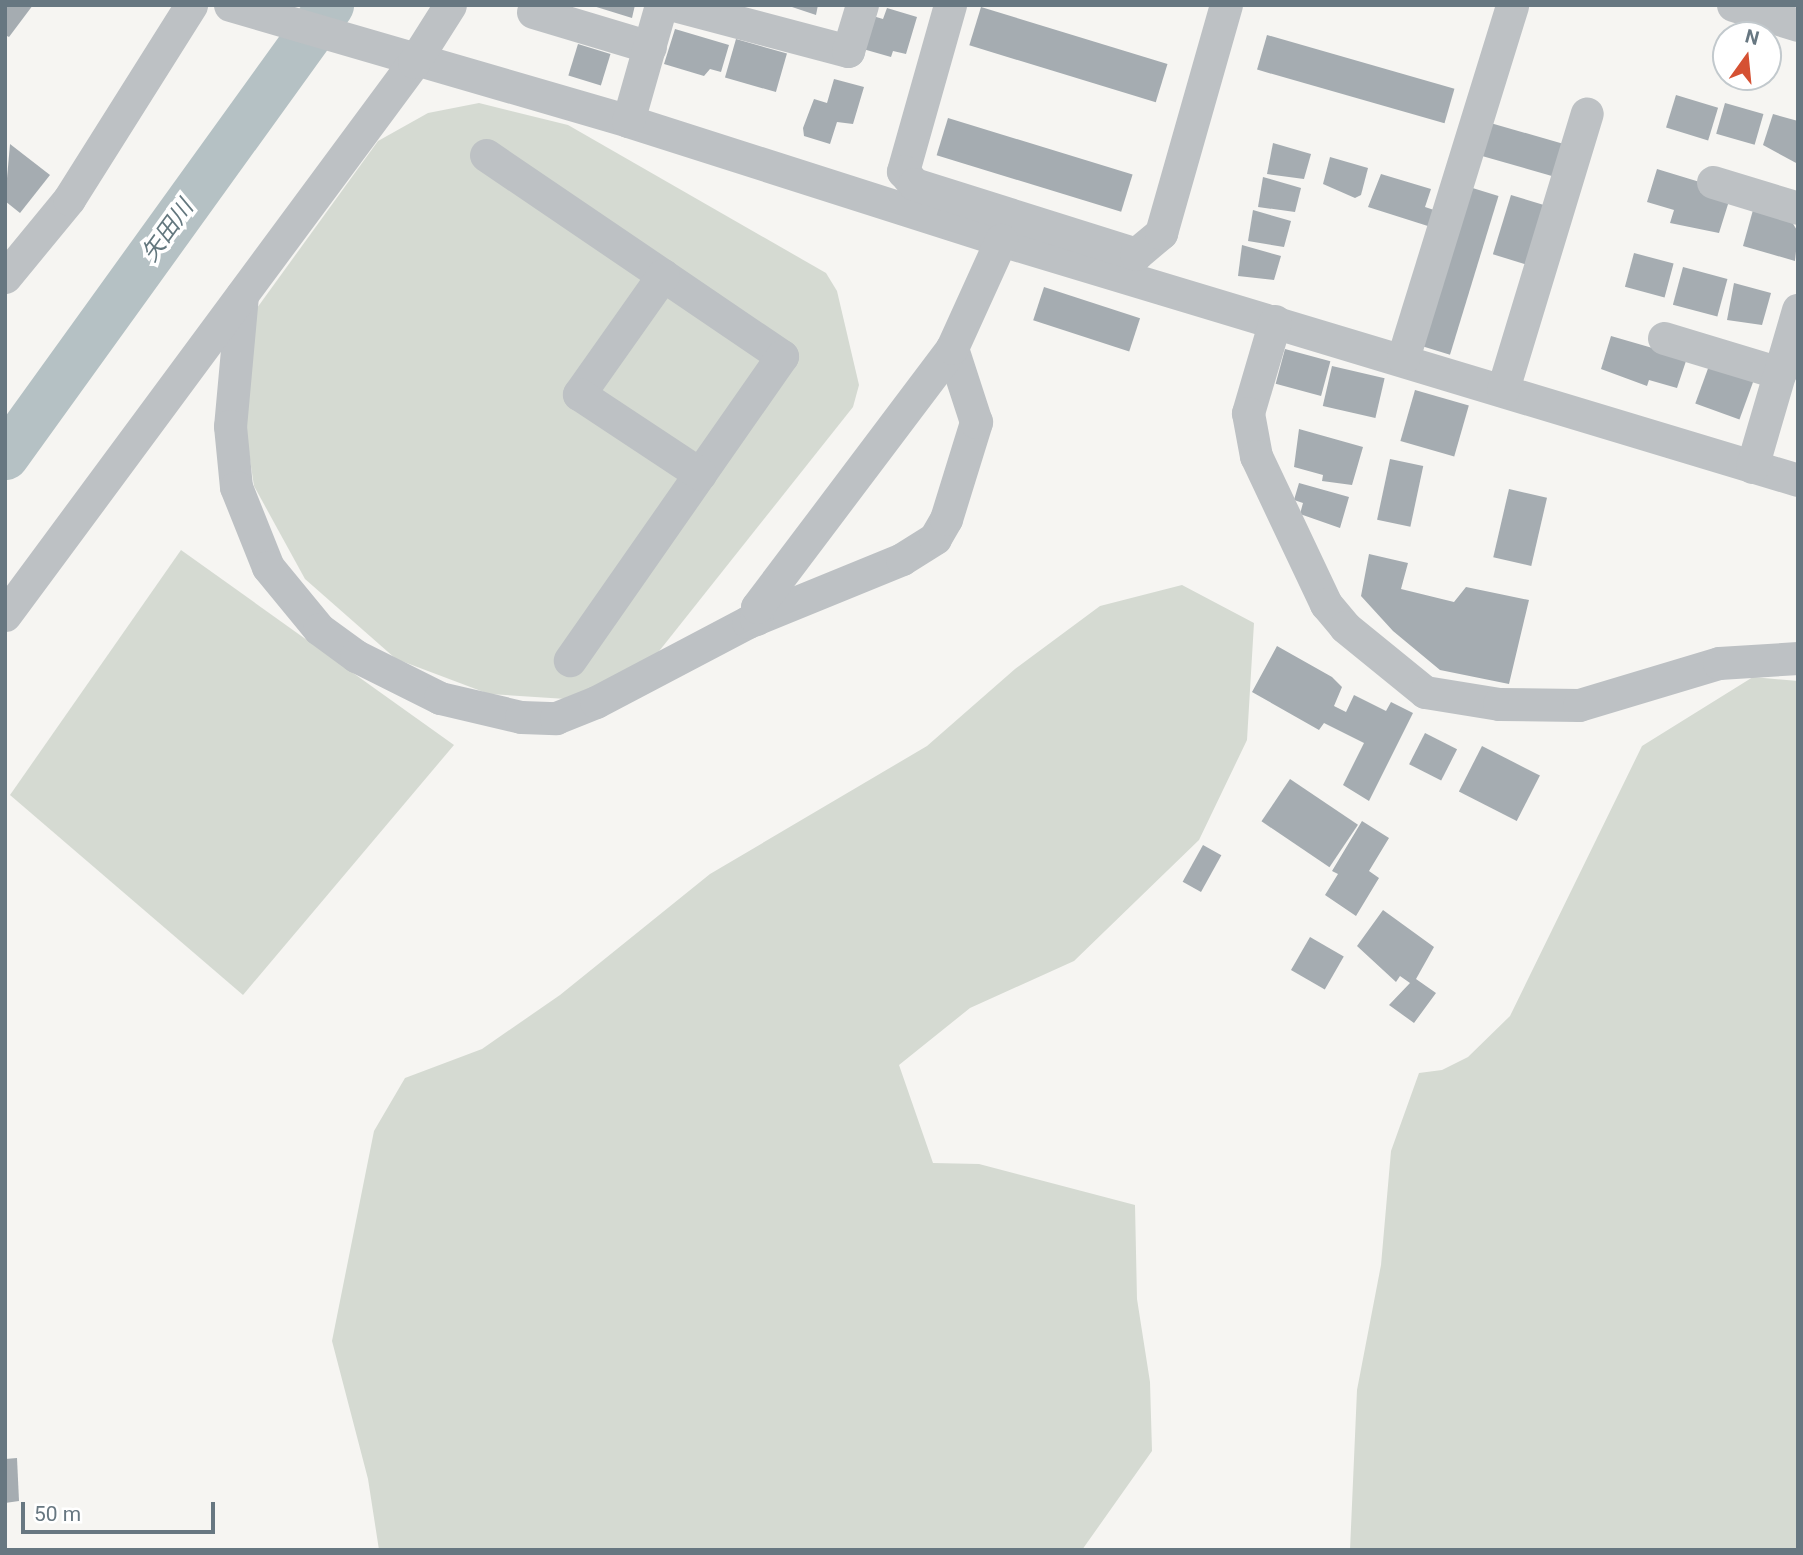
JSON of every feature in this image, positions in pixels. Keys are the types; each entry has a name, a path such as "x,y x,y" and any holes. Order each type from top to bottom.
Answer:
{"street":[{"path":"5,277 69,199 191,5"},
{"path":"230,5 404,60 628,121 1001,240 1404,358 1798,480"},
{"path":"5,615 242,295 404,60 450,5"},
{"path":"628,121 661,5"},
{"path":"674,5 848,51 862,5"},
{"path":"950,5 903,172 914,184 1136,254 1161,233 1226,5"},
{"path":"1404,358 1512,5"},
{"path":"1733,5 1798,25"},
{"path":"533,12 650,47"},
{"path":"1503,389 1587,113"},
{"path":"486,155 782,356 570,660"},
{"path":"1713,182 1798,208"},
{"path":"755,619 757,607 953,348 1001,240"},
{"path":"663,275 579,394 700,474"},
{"path":"242,295 230,390 236,486 268,567 319,629 356,656 440,698 521,717 556,718 755,619 902,559 942,527 976,422 953,348"},
{"path":"1752,467 1798,310"},
{"path":"1275,321 1248,413 1253,448 1326,604 1345,627 1424,692 1499,704 1579,705 1719,663 1798,658"},
{"path":"1664,338 1780,373"}],"shaded area":[{"path":"479,103 568,125 826,273 837,291 859,385 853,407 637,679 566,699 489,694 396,659 305,579 254,486 241,400 257,308 378,141 428,113"},
{"path":"181,550 454,745 243,995 10,795"},
{"path":"1182,585 1254,623 1247,740 1199,840 1074,961 970,1008 899,1065 933,1163 979,1164 1135,1205 1137,1299 1150,1382 1152,1451 1082,1550 379,1550 368,1479 332,1341 374,1131 405,1078 482,1049 560,995 710,874 927,746 1015,669 1100,606"},
{"path":"1753,677 1798,681 1798,1550 1350,1550 1357,1390 1381,1265 1391,1151 1419,1073 1442,1070 1468,1057 1510,1016 1642,746"}],"building":[{"path":"5,5 33,5 9,37 5,35"},
{"path":"590,5 635,5 632,18"},
{"path":"786,5 818,5 816,15"},
{"path":"981,7 1167,64 1156,102 969,45"},
{"path":"887,8 917,17 906,54 893,51 891,57 856,47 866,14 883,19"},
{"path":"675,29 729,45 721,72 710,69 704,76 664,64"},
{"path":"1267,35 1454,89 1445,123 1257,70"},
{"path":"736,39 787,54 776,92 725,77"},
{"path":"578,44 611,54 601,85 568,76"},
{"path":"834,79 864,87 853,124 837,122 830,144 804,136 803,128 814,99 827,103"},
{"path":"1676,95 1718,108 1708,140 1666,128"},
{"path":"1725,103 1763,114 1755,145 1716,134"},
{"path":"1773,114 1798,121 1798,164 1763,145"},
{"path":"948,118 1133,174 1121,212 937,155"},
{"path":"1487,122 1563,144 1554,176 1478,155"},
{"path":"1273,143 1311,154 1304,179 1267,174"},
{"path":"10,144 50,175 20,213 5,201"},
{"path":"1330,157 1368,168 1361,195 1355,198 1323,184"},
{"path":"1657,169 1703,183 1700,192 1729,201 1719,233 1670,223 1674,210 1647,202"},
{"path":"1381,174 1431,189 1425,207 1437,211 1431,227 1368,207"},
{"path":"1263,177 1301,188 1295,212 1258,207"},
{"path":"1466,186 1499,196 1450,355 1417,345"},
{"path":"1511,195 1546,206 1528,265 1493,254"},
{"path":"1253,210 1291,221 1284,247 1248,241"},
{"path":"1753,210 1792,222 1798,232 1795,261 1743,246"},
{"path":"1242,245 1281,256 1274,280 1238,276"},
{"path":"1634,253 1674,264 1665,297 1625,287"},
{"path":"1683,267 1727,279 1717,317 1673,305"},
{"path":"1734,283 1771,293 1762,325 1727,320"},
{"path":"1044,287 1140,318 1129,351 1033,320"},
{"path":"1611,336 1687,358 1677,388 1649,380 1647,386 1601,369"},
{"path":"1285,349 1330,361 1321,396 1276,384"},
{"path":"1710,363 1754,379 1739,419 1695,403"},
{"path":"1332,366 1385,378 1375,418 1323,406"},
{"path":"1415,390 1469,405 1454,456 1400,441"},
{"path":"1299,429 1363,447 1352,485 1322,481 1323,475 1294,467"},
{"path":"1390,459 1423,466 1410,527 1377,520"},
{"path":"1299,483 1349,497 1340,528 1300,514 1303,503 1294,500"},
{"path":"1509,489 1547,498 1531,566 1493,557"},
{"path":"1369,554 1408,563 1401,589 1454,602 1466,587 1529,600 1509,684 1440,670 1393,631 1361,596"},
{"path":"1277,646 1332,677 1342,687 1334,706 1346,712 1354,695 1386,711 1391,702 1413,713 1369,801 1343,785 1364,743 1324,723 1319,730 1252,692"},
{"path":"1425,733 1457,749 1441,781 1409,764"},
{"path":"1482,746 1540,776 1517,821 1459,791"},
{"path":"1290,779 1358,825 1329,867 1261,821"},
{"path":"1362,821 1389,838 1369,871 1379,878 1356,916 1325,895 1338,874 1332,871"},
{"path":"1203,845 1221,855 1201,892 1183,882"},
{"path":"1383,910 1434,947 1416,979 1436,993 1414,1023 1389,1005 1410,983 1400,976 1396,982 1357,946"},
{"path":"1310,937 1344,956 1325,989 1291,970"},
{"path":"17,1458 19,1501 5,1503 5,1459"}],"waterway":[{"name":"矢田川","path":"5,456 330,5"}]}
